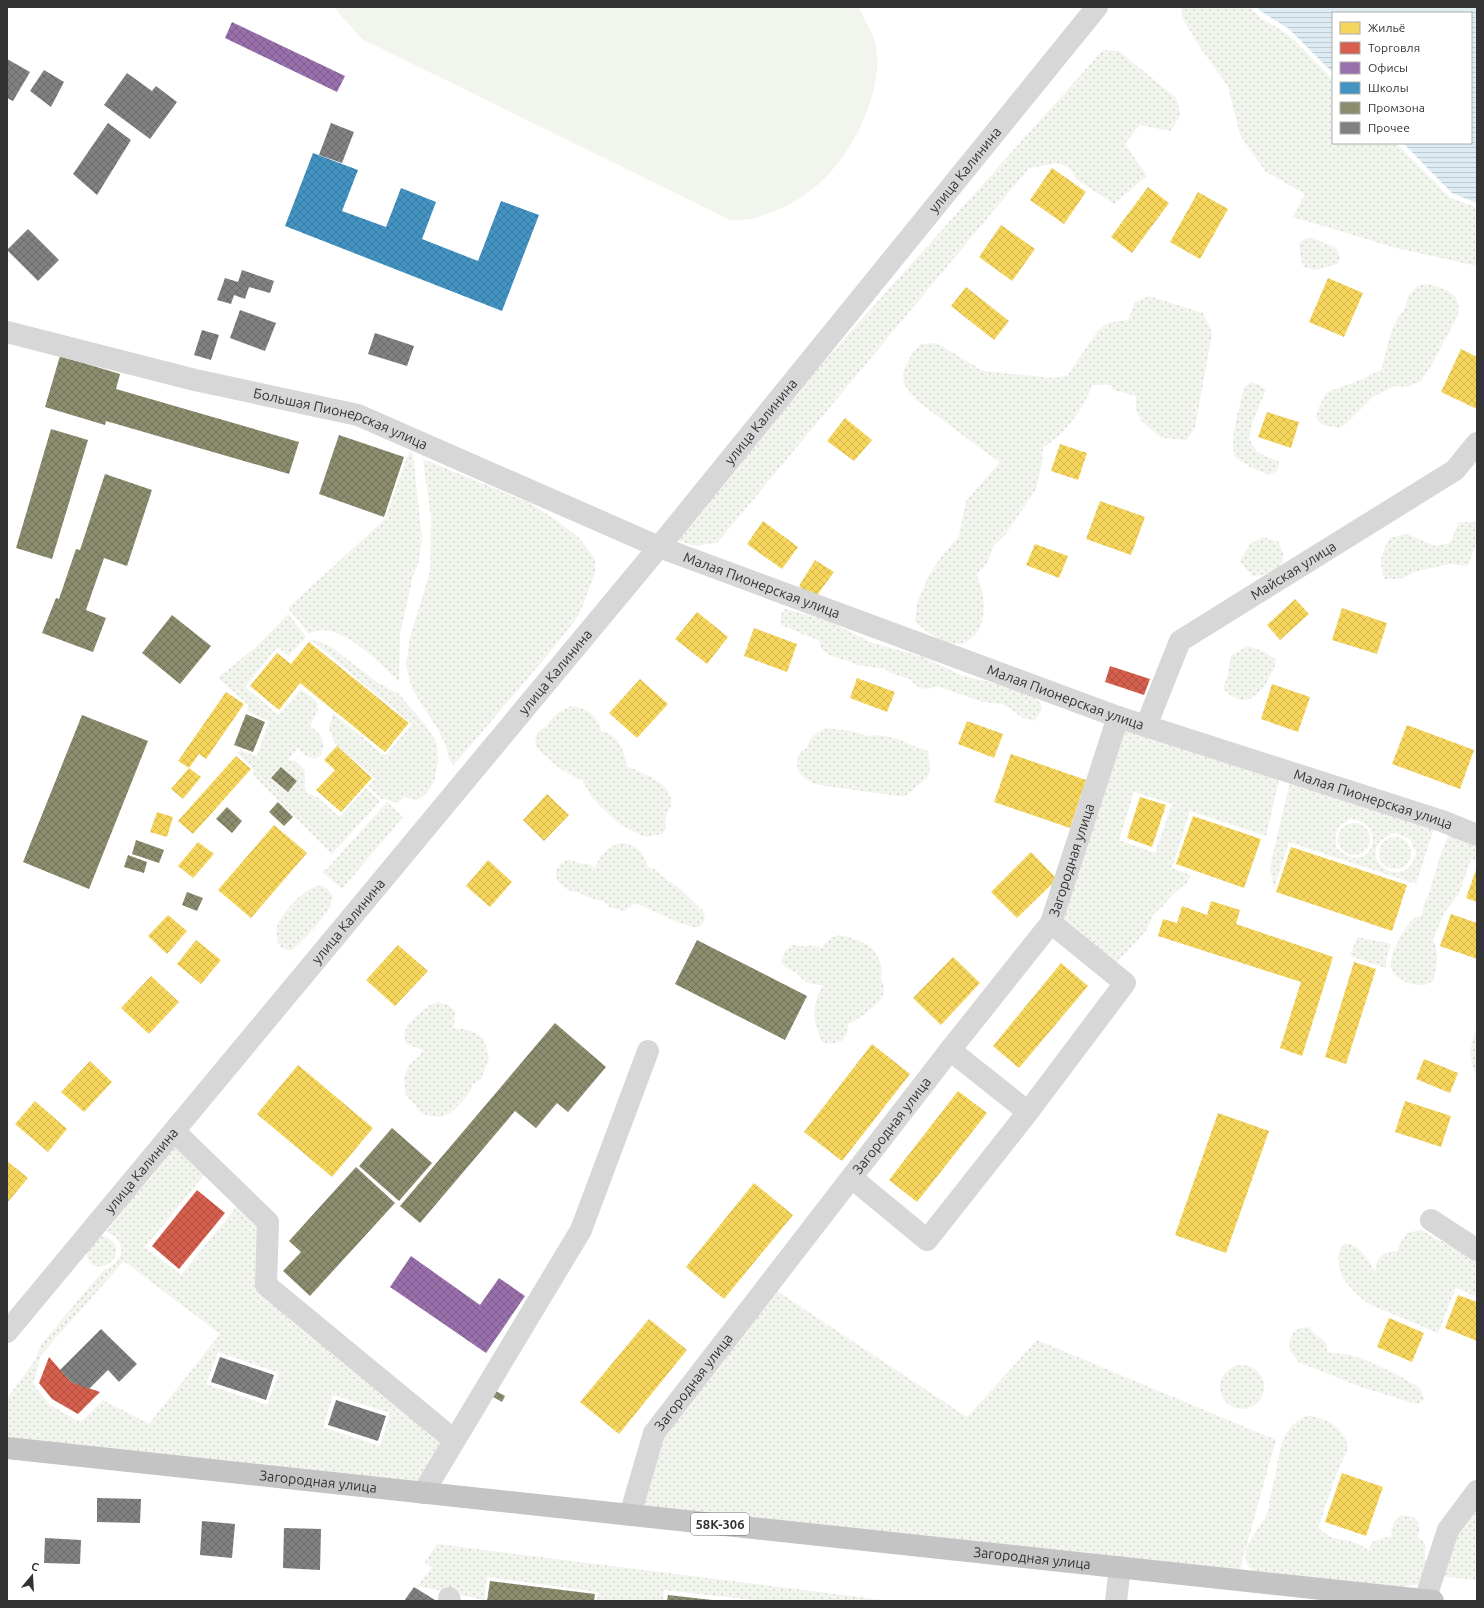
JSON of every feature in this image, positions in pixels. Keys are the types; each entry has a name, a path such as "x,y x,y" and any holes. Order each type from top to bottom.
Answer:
{"highway":[{"name":"Загородная улица","path":"7,1448 1429,1601"}],"street":[{"name":"улица Калинина","path":"7,1332 659,547 1096,7"},
{"name":"Большая Пионерская улица","path":"7,332 195,380 358,415 659,547"},
{"name":"Майская улица","path":"1146,726 1180,641 1455,470 1477,442"},
{"name":"Малая Пионерская улица","path":"659,547 1118,717 1442,821 1477,835"},
{"name":"Загородная улица","path":"630,1515 654,1433 950,1050 1051,923 1118,717"},
{"path":"852,1178 927,1240 1028,1112 1125,983 1051,923"},
{"path":"950,1050 1028,1112"},
{"path":"422,1493 581,1230 648,1051"},
{"path":"174,1131 268,1222 266,1285 454,1440"},
{"path":"1431,1220 1477,1250"},
{"path":"1429,1601 1448,1530 1477,1491"},
{"path":"1116,1601 1120,1567"}],"shaded area":[{"path":"336,7 858,7 875,41 877,55 876,81 872,98 859,131 840,161 828,175 801,198 786,206 753,219 730,220 362,39 337,11"},
{"path":"1181,7 1250,7 1262,19 1280,29 1294,40 1332,79 1332,144 1397,144 1449,197 1477,208 1477,266 1396,248 1293,217 1305,194 1265,171 1240,135 1228,86 1199,46 1183,19"},
{"path":"1256,7 1477,7 1477,203 1452,193 1404,144 1472,144 1472,12 1332,12 1332,72 1289,29"},
{"path":"1103,50 1119,51 1176,98 1181,115 1170,131 1140,125 1125,144 1147,176 1114,204 1076,179 1071,169 1059,163 1029,168 718,542 694,546 675,539 675,528"},
{"path":"1312,238 1336,248 1340,257 1338,264 1315,270 1304,267 1301,260 1299,244 1304,239"},
{"path":"1427,284 1451,293 1458,302 1459,308 1458,315 1432,364 1421,381 1407,387 1394,386 1373,397 1345,425 1339,428 1323,425 1316,417 1325,395 1330,391 1360,380 1381,370 1390,336 1396,321 1405,308 1408,297 1417,286"},
{"path":"1149,296 1203,313 1212,333 1195,428 1186,440 1162,438 1141,421 1136,409 1136,396 1114,390 1110,385 1092,385 1085,402 1066,429 1043,447 1042,463 1036,489 1005,535 994,545 988,561 977,575 983,595 983,613 980,628 973,638 962,643 948,642 933,635 915,621 917,603 928,577 941,557 959,536 966,501 1000,462 916,400 904,384 903,373 911,355 921,344 937,343 983,371 1052,378 1067,376 1097,332 1107,323 1128,320 1135,302"},
{"path":"1251,382 1258,384 1266,390 1252,423 1249,439 1257,452 1279,462 1277,471 1269,475 1252,468 1235,457 1233,440 1234,431 1244,387"},
{"path":"409,452 413,454 422,538 419,561 413,576 400,634 399,682 382,665 358,645 345,637 332,632 320,630 309,634 288,608 385,519"},
{"path":"423,459 530,503 559,522 580,539 595,559 595,573 579,615 550,652 453,766 439,731 412,689 406,666 410,637 430,572 431,518"},
{"path":"1459,522 1475,522 1477,528 1476,544 1468,566 1450,564 1417,571 1400,579 1384,579 1381,562 1390,538 1407,534 1435,546 1450,543"},
{"path":"1263,537 1279,542 1283,553 1282,560 1277,569 1272,572 1252,576 1240,561 1250,544"},
{"path":"785,609 835,624 870,642 923,657 963,676 1002,685 1033,696 1040,703 1042,708 1040,714 1034,721 1023,718 1003,704 983,702 936,686 925,689 915,685 910,679 890,673 885,669 857,665 827,654 821,648 819,640 782,625 781,616"},
{"path":"288,614 306,637 289,656 277,647 245,687 279,715 301,689 317,702 318,710 310,726 322,739 323,746 321,755 315,759 306,756 298,748 288,760 295,761 305,770 305,789 308,793 317,797 340,817 366,788 380,801 332,854 253,775 255,771 237,753 240,750 257,756 269,721 247,711 248,705 218,678 257,646"},
{"path":"311,640 319,641 334,649 378,683 399,694 427,727 437,743 438,762 434,783 425,795 416,801 405,797 397,803 381,799 368,786 375,779 335,744 329,728 333,713 382,754 386,755 412,724"},
{"path":"1247,646 1263,651 1275,659 1275,664 1266,684 1261,691 1249,699 1243,700 1236,699 1223,688 1227,678 1231,656"},
{"path":"571,706 586,710 597,721 601,731 612,735 616,739 622,749 627,766 656,780 668,791 671,797 671,805 666,816 666,829 662,834 645,837 621,825 591,796 582,780 563,770 537,748 535,741 538,732 547,727 557,714"},
{"path":"1122,724 1280,776 1266,836 1190,811 1172,868 1191,875 1187,883 1173,894 1153,915 1146,931 1113,966 1057,921","holes":["1134,792 1172,804 1155,853 1119,840"]},
{"path":"827,728 852,731 867,736 878,735 899,739 928,751 930,770 927,778 905,796 815,784 804,778 798,771 797,761 800,752 807,748 811,738 818,732"},
{"path":"1291,779 1435,825 1416,884 1289,842 1274,888 1270,868","holes":["1351,819 1363,823 1370,830 1373,838 1372,846 1367,853 1360,857 1351,857 1340,851 1336,846 1336,835 1338,829 1342,824","1395,833 1410,839 1416,853 1411,865 1403,871 1394,872 1379,864 1376,856 1376,848 1382,840"]},
{"path":"387,802 403,817 342,889 322,872 327,869"},
{"path":"1351,823 1357,823 1367,830 1370,839 1369,845 1363,852 1357,855 1351,855 1341,848 1338,842 1338,836 1345,826"},
{"path":"1450,831 1477,842 1477,861 1471,859 1459,894 1444,913 1433,940 1437,950 1437,965 1433,981 1425,985 1415,985 1396,976 1391,968 1392,956 1398,942 1410,922 1414,918 1422,915 1424,903 1429,894 1439,859"},
{"path":"1392,837 1398,837 1408,844 1411,853 1410,859 1404,866 1398,869 1392,869 1382,862 1379,856 1379,850 1386,840"},
{"path":"623,843 636,848 645,858 647,866 656,870 668,881 677,886 702,910 705,918 701,926 692,927 679,923 636,903 624,911 609,907 605,902 574,892 565,888 558,882 556,873 560,865 564,862 570,860 578,863 589,864 595,869 602,855 609,848"},
{"path":"321,885 333,896 328,910 323,918 292,950 281,948 276,930 284,914 301,895 308,890"},
{"path":"839,935 862,942 874,950 881,965 881,978 884,990 883,995 873,1007 862,1016 848,1024 847,1033 842,1041 826,1043 820,1039 814,1013 816,1002 823,985 807,982 797,973 781,963 785,952 790,946 814,946 822,948 829,939"},
{"path":"1357,937 1391,944 1386,961 1386,968 1350,956"},
{"path":"438,1002 449,1005 455,1011 454,1029 470,1031 484,1039 489,1058 481,1079 473,1084 470,1092 458,1106 450,1113 441,1117 428,1116 419,1111 414,1103 407,1097 404,1077 409,1065 424,1050 411,1046 405,1042 404,1037 406,1029 416,1016 430,1005"},
{"path":"1477,1027 1477,1078 1472,1064 1471,1047"},
{"path":"175,1138 209,1169 145,1247 181,1275 241,1201 263,1223 262,1285 448,1442 420,1488 7,1443 7,1399 35,1360 42,1343 104,1270 117,1262 120,1257 121,1245 118,1240 105,1231","holes":["124,1261 220,1334 149,1424 103,1400 82,1421 76,1420 49,1404 33,1384 41,1355","218,1352 279,1373 267,1405 206,1384","333,1395 390,1413 380,1446 323,1427"]},
{"path":"1420,1230 1445,1242 1461,1251 1471,1259 1477,1261 1477,1297 1456,1288 1438,1333 1368,1303 1349,1286 1339,1269 1340,1251 1342,1246 1345,1244 1350,1244 1360,1250 1375,1272 1377,1262 1381,1256 1388,1252 1398,1251 1399,1245 1407,1233"},
{"path":"105,1236 113,1242 116,1248 114,1259 105,1266 94,1265 89,1261 86,1252 96,1237"},
{"path":"774,1289 967,1417 1037,1340 1276,1440 1238,1576 636,1511 657,1436"},
{"path":"1308,1327 1325,1342 1327,1352 1350,1355 1373,1363 1396,1374 1420,1388 1424,1399 1420,1403 1416,1404 1358,1386 1298,1362 1290,1350 1290,1340 1294,1332 1300,1328"},
{"path":"1238,1365 1246,1365 1258,1371 1264,1383 1264,1391 1258,1403 1246,1409 1238,1409 1226,1403 1220,1391 1220,1383 1226,1371"},
{"path":"1307,1416 1320,1418 1333,1425 1343,1435 1348,1448 1335,1478 1318,1528 1332,1537 1357,1543 1369,1551 1373,1542 1379,1539 1392,1537 1393,1525 1400,1516 1410,1516 1414,1518 1419,1524 1420,1528 1417,1538 1423,1541 1426,1547 1426,1563 1420,1584 1393,1588 1253,1571 1247,1564 1246,1556 1250,1541 1268,1511 1279,1455 1284,1439 1292,1426"},
{"path":"1477,1479 1477,1580 1429,1575 1448,1514"},
{"path":"437,1544 891,1601 762,1601 664,1590 663,1601 597,1601 598,1592 487,1577 484,1600 418,1586 432,1567 425,1562"}],"building: Жильё":[{"path":"1052,168 1086,192 1064,224 1030,200"},
{"path":"1148,187 1169,203 1132,253 1111,237"},
{"path":"1198,192 1228,209 1200,259 1170,242"},
{"path":"1001,225 1035,249 1012,281 979,257"},
{"path":"1328,278 1363,293 1344,337 1309,322"},
{"path":"966,287 1009,321 994,340 951,306"},
{"path":"1461,349 1477,357 1477,409 1441,392"},
{"path":"1267,412 1299,422 1291,448 1258,437"},
{"path":"845,418 872,440 854,461 827,441"},
{"path":"1060,444 1087,453 1078,480 1051,471"},
{"path":"1100,501 1145,517 1131,555 1086,539"},
{"path":"763,521 798,547 782,569 747,544"},
{"path":"1035,544 1068,556 1059,578 1026,565"},
{"path":"815,560 834,572 815,598 799,586"},
{"path":"1295,599 1309,614 1280,640 1267,625"},
{"path":"1342,608 1387,623 1377,654 1332,640"},
{"path":"697,612 728,637 707,664 675,639"},
{"path":"754,628 797,644 787,672 744,656"},
{"path":"309,642 409,723 385,752 300,683 279,710 250,686 277,653 291,664"},
{"path":"857,678 895,692 887,712 850,698"},
{"path":"640,679 668,704 637,738 609,713"},
{"path":"1272,684 1310,697 1298,732 1261,719"},
{"path":"226,692 244,704 206,759 199,754 189,768 178,761"},
{"path":"967,721 1003,734 994,758 958,744"},
{"path":"1407,725 1474,750 1460,789 1392,764"},
{"path":"337,746 372,778 341,812 316,790 335,770 324,760"},
{"path":"1011,754 1086,780 1070,828 994,802"},
{"path":"236,756 251,769 193,834 178,821"},
{"path":"189,768 201,777 183,799 171,789"},
{"path":"547,794 569,815 544,841 523,820"},
{"path":"1140,797 1166,805 1152,847 1127,838"},
{"path":"157,812 173,817 167,837 150,832"},
{"path":"1193,816 1261,839 1244,888 1176,864"},
{"path":"274,825 307,853 251,918 218,890"},
{"path":"198,842 214,854 193,878 178,866"},
{"path":"1291,847 1407,885 1392,931 1276,892"},
{"path":"1031,852 1057,879 1017,918 991,892"},
{"path":"488,860 512,882 490,907 466,886"},
{"path":"1477,867 1477,902 1466,898"},
{"path":"1211,901 1240,910 1236,924 1333,957 1302,1056 1280,1048 1301,982 1158,936 1163,919 1177,923 1182,906 1207,915"},
{"path":"1451,914 1477,923 1477,959 1440,946"},
{"path":"168,915 187,931 167,954 148,936"},
{"path":"196,940 221,960 201,984 177,964"},
{"path":"398,945 428,971 395,1006 366,980"},
{"path":"953,957 980,983 941,1025 913,998"},
{"path":"1354,962 1376,969 1346,1064 1325,1057"},
{"path":"1061,963 1088,986 1019,1068 993,1046"},
{"path":"151,976 179,1002 149,1034 121,1008"},
{"path":"872,1044 910,1074 842,1161 804,1132"},
{"path":"1424,1059 1458,1073 1450,1093 1416,1079"},
{"path":"90,1061 112,1082 84,1112 61,1092"},
{"path":"298,1065 373,1128 332,1177 257,1114"},
{"path":"958,1091 987,1113 917,1202 889,1180"},
{"path":"35,1101 67,1129 48,1152 15,1124"},
{"path":"1405,1101 1451,1116 1441,1147 1395,1132"},
{"path":"1218,1113 1269,1131 1226,1253 1175,1235"},
{"path":"7,1161 28,1178 7,1203"},
{"path":"754,1183 793,1215 724,1299 686,1267"},
{"path":"1458,1295 1477,1302 1477,1341 1445,1328"},
{"path":"1389,1318 1424,1333 1412,1362 1377,1347"},
{"path":"649,1319 687,1350 619,1434 580,1402"},
{"path":"1342,1473 1383,1487 1366,1536 1325,1522"}],"building: Торговля":[{"path":"1110,666 1150,679 1144,695 1105,682"},
{"path":"197,1190 225,1213 179,1269 152,1246"},
{"path":"49,1357 71,1382 100,1392 78,1414 52,1399 39,1383"}],"building: Офисы":[{"path":"232,22 345,76 337,92 225,38"},
{"path":"411,1256 480,1305 499,1278 525,1296 486,1353 390,1287"}],"building: Школы":[{"path":"313,153 358,170 342,211 386,227 401,188 436,202 422,239 478,261 501,201 539,215 502,311 285,226"}],"building: Промзона":[{"path":"60,356 120,374 116,389 299,442 289,474 106,421 105,425 45,407"},
{"path":"51,429 88,440 52,559 16,548"},
{"path":"339,435 404,457 384,517 319,494"},
{"path":"105,474 152,490 127,566 104,558 86,610 106,618 93,652 42,633 56,598 59,599 76,549 80,550"},
{"path":"172,615 211,646 180,684 142,653"},
{"path":"246,714 265,722 253,752 234,745"},
{"path":"82,715 148,741 89,889 23,862"},
{"path":"281,767 297,781 288,792 271,778"},
{"path":"278,802 293,817 284,826 269,812"},
{"path":"227,807 242,821 232,833 216,819"},
{"path":"136,840 164,850 159,863 132,854"},
{"path":"128,855 147,862 144,873 124,867"},
{"path":"187,892 203,898 197,911 182,905"},
{"path":"697,940 807,996 785,1040 675,984"},
{"path":"555,1023 606,1067 568,1112 557,1103 536,1128 515,1111 420,1223 400,1206"},
{"path":"392,1128 432,1163 399,1201 359,1166"},
{"path":"356,1167 395,1203 310,1296 283,1271 301,1252 289,1241"},
{"path":"496,1391 505,1396 502,1402 493,1397"},
{"path":"490,1581 595,1594 594,1601 487,1601"},
{"path":"668,1595 712,1600 712,1601 667,1601"}],"building: Прочее":[{"path":"7,59 30,72 13,101 7,98"},
{"path":"44,70 64,82 51,107 30,91"},
{"path":"127,73 152,91 156,86 177,102 150,139 104,105"},
{"path":"108,123 131,140 97,195 73,174"},
{"path":"331,123 354,132 342,163 319,155"},
{"path":"28,229 59,260 38,281 7,250"},
{"path":"242,270 274,281 270,293 249,287 245,299 234,295 231,304 217,300 225,278 238,282"},
{"path":"240,310 276,323 265,351 230,338"},
{"path":"202,330 219,335 211,360 194,355"},
{"path":"375,333 414,346 407,366 368,354"},
{"path":"101,1329 137,1364 119,1382 108,1370 89,1389 71,1382 60,1370"},
{"path":"220,1357 274,1375 266,1400 211,1382"},
{"path":"336,1400 386,1416 378,1441 328,1425"},
{"path":"97,1498 141,1499 140,1523 97,1522"},
{"path":"202,1521 235,1524 232,1558 200,1555"},
{"path":"284,1528 321,1529 320,1570 283,1568"},
{"path":"45,1538 81,1540 80,1564 44,1563"},
{"path":"414,1587 435,1600 404,1601"}]}
